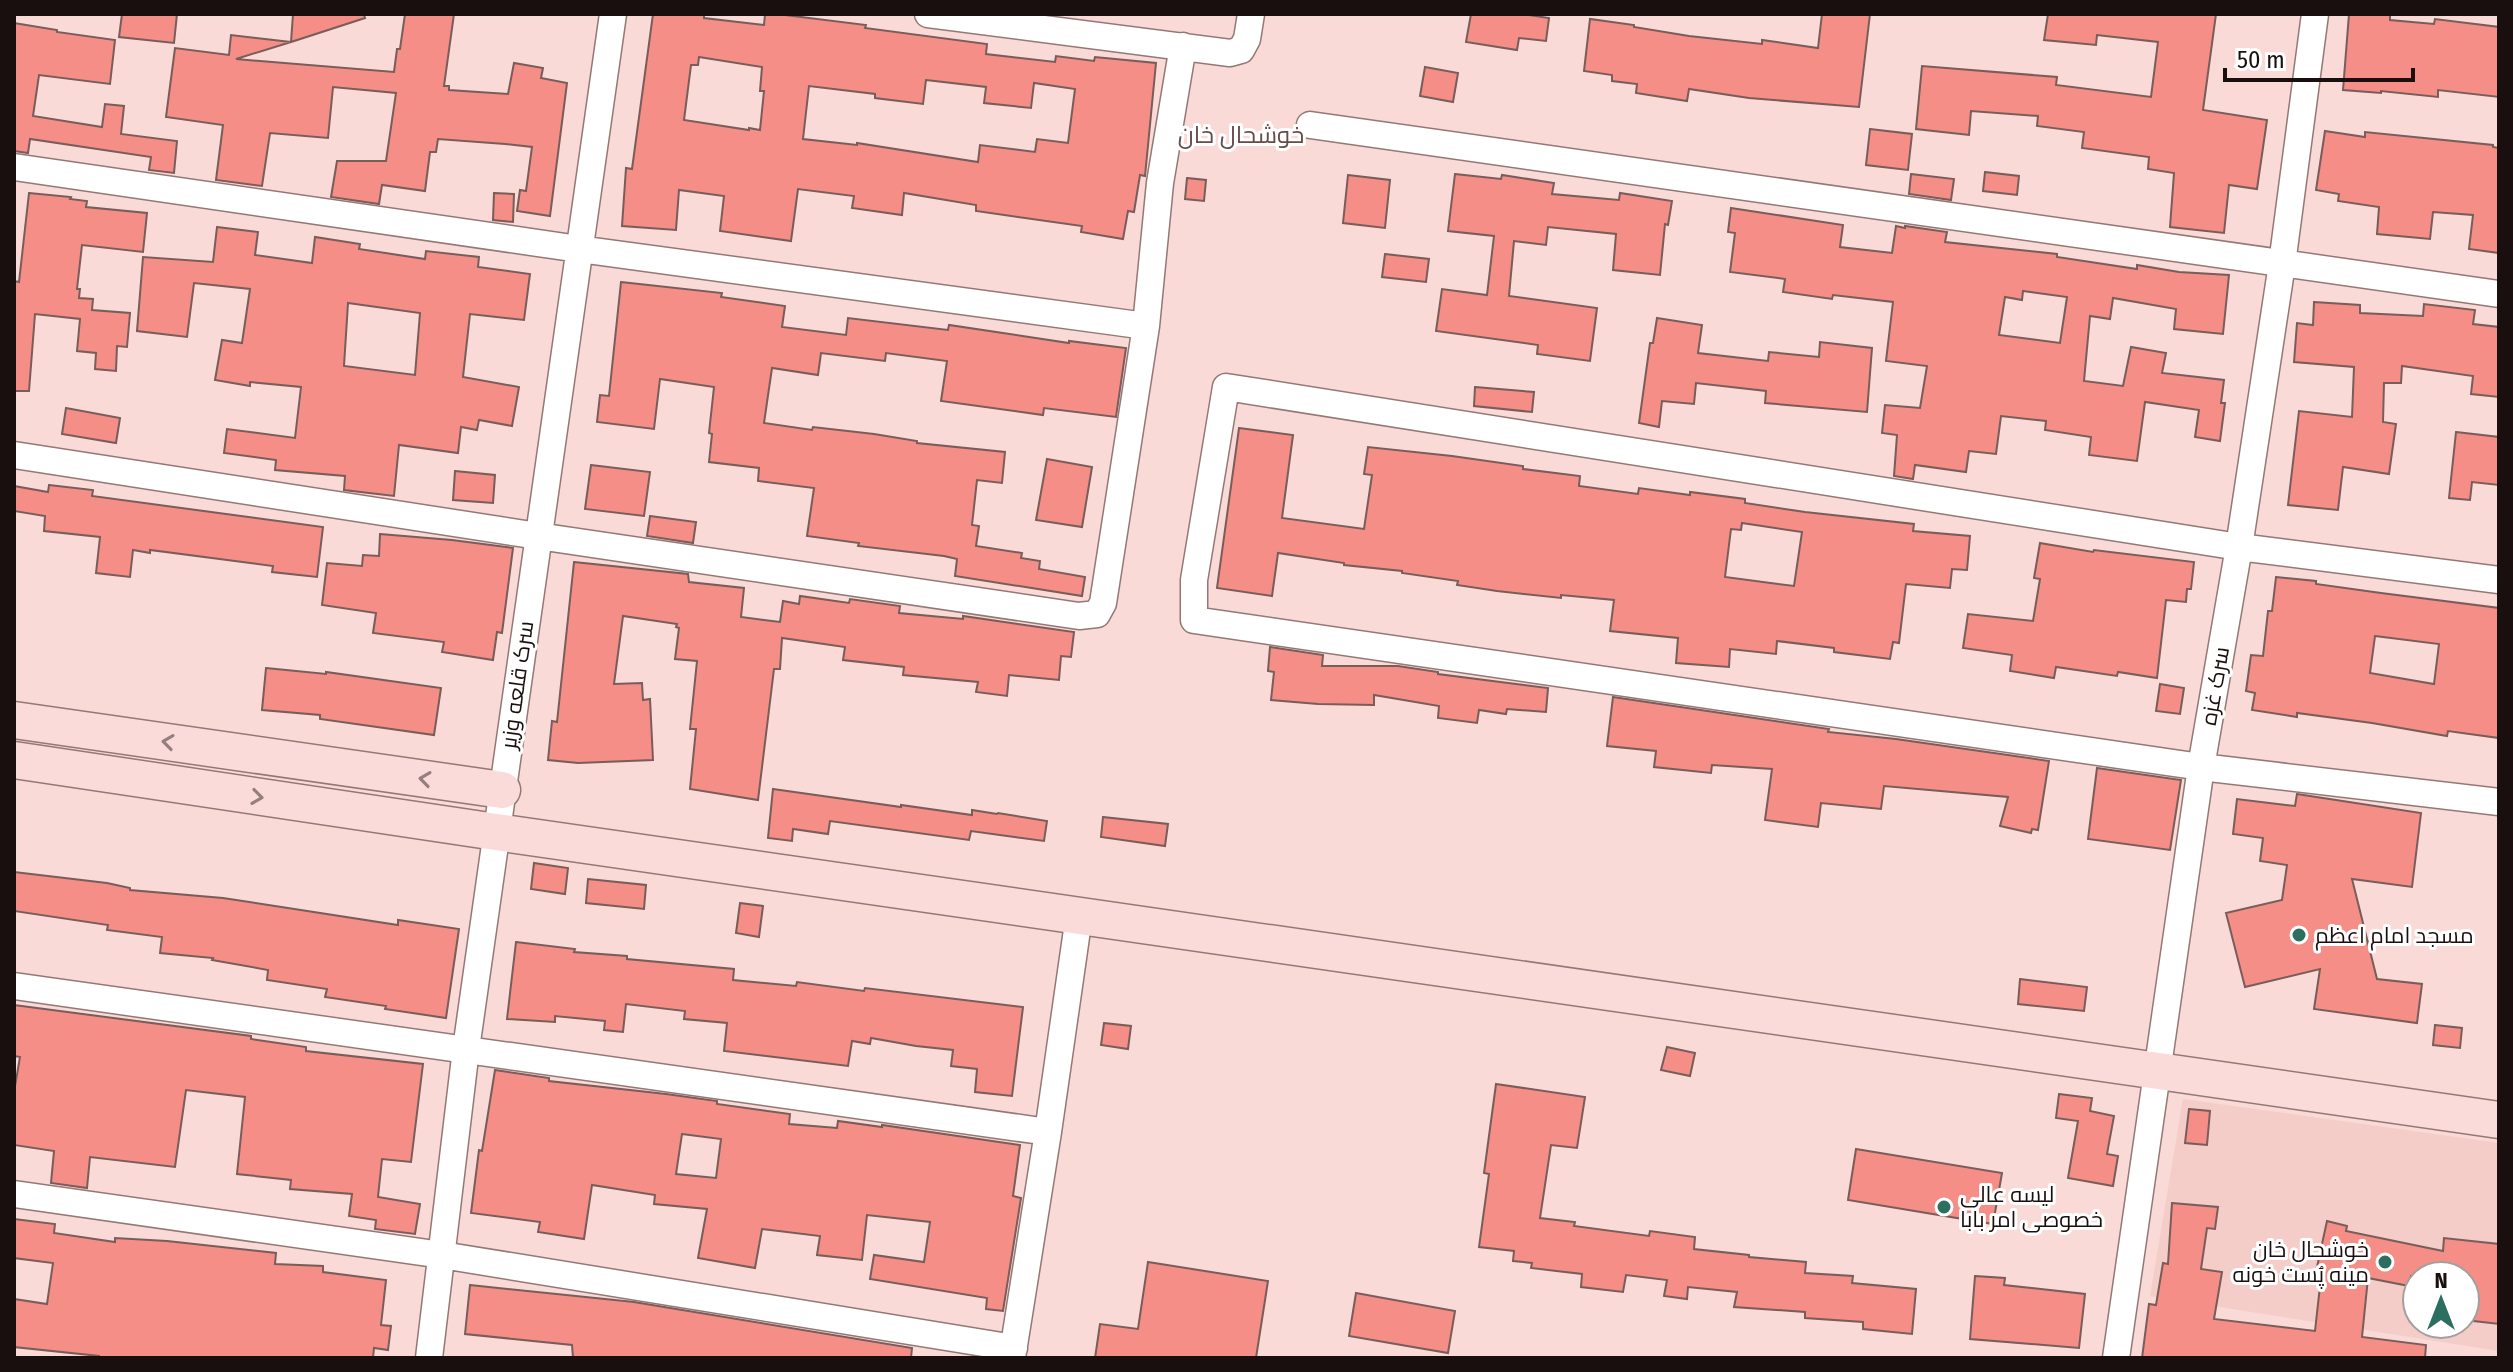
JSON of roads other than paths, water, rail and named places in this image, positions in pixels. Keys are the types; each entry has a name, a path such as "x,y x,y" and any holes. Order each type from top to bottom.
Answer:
{"street":[{"name":"سرک قلعه وزیر","path":"429,1358 466,1049 613,14"},
{"path":"928,14 1230,53 1241,50 1247,39 1251,14"},
{"name":"سرک غزه","path":"2116,1358 2201,767 2239,547 2282,264 2315,14"},
{"path":"14,455 1079,616 1097,614 1103,603 1146,326 1160,183 1183,46"},
{"path":"1310,125 2499,294"},
{"path":"14,167 579,249 1146,326"},
{"path":"2499,580 2239,547 1226,387 1194,580 1194,620 2201,767 2499,802"},
{"path":"14,720 502,790"},
{"path":"14,760 2499,1120"},
{"path":"14,1194 442,1255 1013,1353 1079,916"},
{"path":"14,986 1048,1132"}],"place":[{"name":"مسجد امام اعظم","path":"2299,935"},
{"name":"لیسه عالی خصوصی امر بابا","path":"1944,1207"},
{"name":"خوشحال خان مینه پُست خونه","path":"2385,1262"}],"district":[{"name":"خوشحال خان","path":"1241,135"}]}
